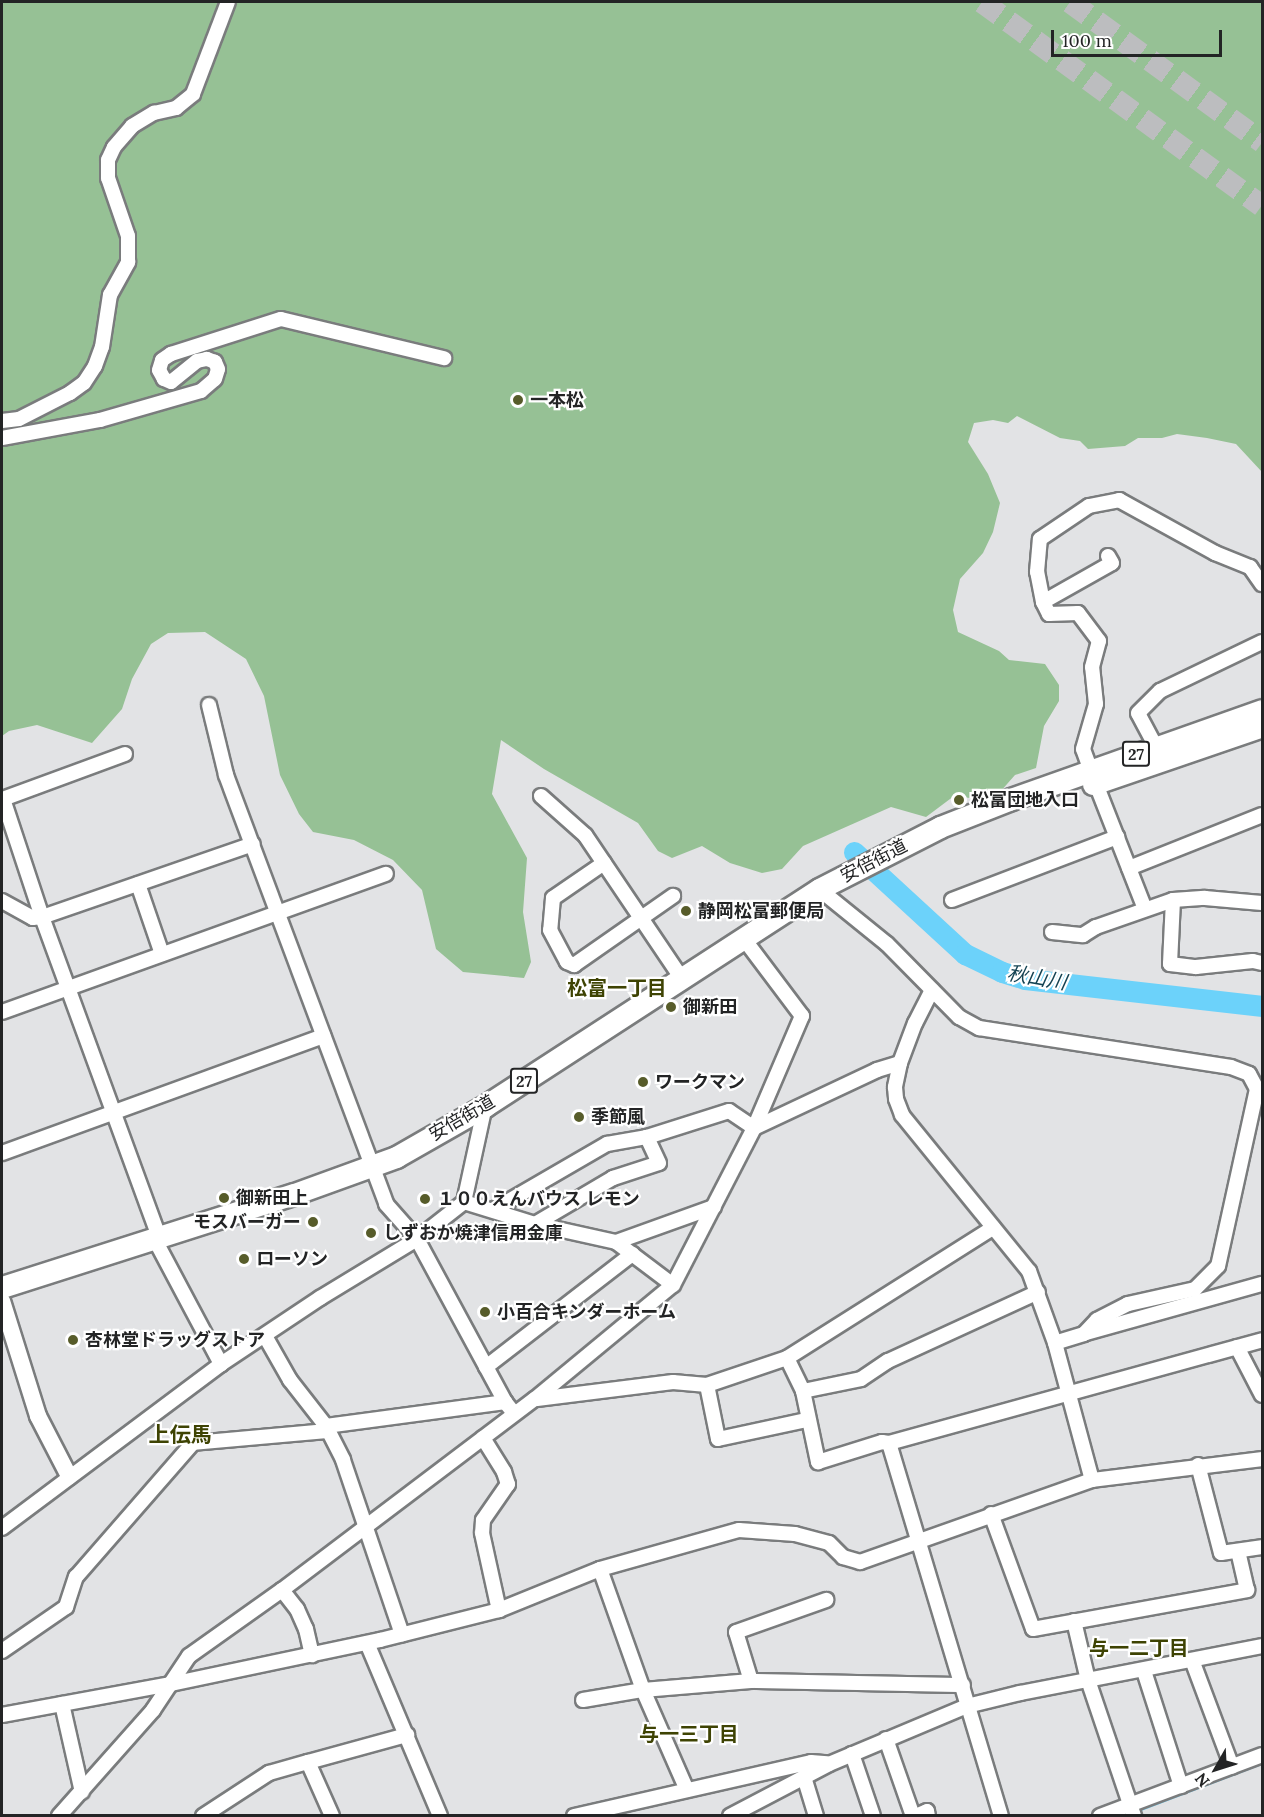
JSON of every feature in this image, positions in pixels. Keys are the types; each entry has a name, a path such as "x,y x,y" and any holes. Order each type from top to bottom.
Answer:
{"main road":[{"name":"安倍街道","path":"1094,777 1156,747 1263,710"},
{"name":"安倍街道","path":"2,1287 157,1238 396,1157 485,1106 819,889 940,827 1011,799 1094,777 1263,726"}],"street":[{"path":"2,421 19,419 70,393 84,382 95,366 102,347 110,295 128,262 128,236 108,178 108,160 114,147 132,126 154,113 176,108 193,94 228,2"},
{"path":"2,438 100,420 201,391 215,379 218,369 214,362 207,359 197,361 171,381 164,379 159,370 162,360 171,354 281,319 444,358"},
{"path":"1145,909 1083,749 1096,704 1092,667 1099,641 1078,614 1048,614 1037,572 1040,539 1089,506 1119,500 1215,553 1250,567 1263,584"},
{"path":"1043,602 1112,563 1108,556"},
{"path":"1156,747 1138,713 1152,698 1160,691 1263,642"},
{"path":"209,705 226,776 386,1204 417,1239 505,1402 514,1413"},
{"path":"125,754 3,799 42,918 157,1238 221,1364"},
{"path":"541,796 585,835 682,979"},
{"path":"1129,868 1263,815"},
{"path":"952,900 1117,837"},
{"path":"2,901 33,918 42,918 253,844"},
{"path":"604,863 553,898 550,930 567,962 574,965 673,896"},
{"path":"2,1012 386,874"},
{"path":"138,884 162,954"},
{"path":"819,889 886,944 959,1017 979,1028 1231,1067 1249,1074 1257,1089 1218,1266 1195,1289 1128,1304 1097,1320 1084,1334"},
{"path":"1052,932 1083,935 1096,927 1173,900 1205,898 1263,903"},
{"path":"1173,900 1170,964 1197,967 1253,961 1263,963"},
{"path":"59,1815 153,1710 189,1656 282,1590 365,1525 536,1399 673,1285 754,1128 801,1016 744,939"},
{"path":"932,990 915,1023 900,1063 895,1087 896,1099 903,1115 1029,1270 1055,1342 1092,1480"},
{"path":"2,1153 323,1036"},
{"path":"754,1128 877,1070 900,1063"},
{"path":"2,1528 221,1364 320,1298 417,1239 465,1202 485,1106"},
{"path":"493,1210 608,1144 647,1137 729,1112 754,1128"},
{"path":"534,1224 613,1178 659,1163 647,1137"},
{"path":"465,1202 534,1224 616,1242 673,1285"},
{"path":"616,1242 714,1207"},
{"path":"536,1399 673,1382 707,1385 787,1358 993,1228"},
{"path":"486,1367 632,1254"},
{"path":"1055,1342 1263,1284"},
{"path":"802,1391 861,1379 888,1361 1038,1292"},
{"path":"2,1301 38,1416 69,1476"},
{"path":"265,1336 290,1380 327,1429 343,1460 402,1634"},
{"path":"787,1358 802,1391 818,1462 882,1442 889,1443 1263,1340"},
{"path":"1237,1347 1263,1395"},
{"path":"707,1385 718,1438 807,1419"},
{"path":"2,1652 66,1607 76,1577 193,1443 327,1429 505,1402"},
{"path":"483,1438 504,1472 508,1484 483,1520 482,1533 499,1610"},
{"path":"889,1443 1001,1815"},
{"path":"2,1715 312,1655 499,1610 600,1569 739,1530 795,1534 829,1543 843,1557 860,1562 1092,1480 1198,1465 1263,1459"},
{"path":"1198,1465 1221,1553 1263,1547"},
{"path":"991,1514 1033,1629 1247,1590 1238,1551"},
{"path":"600,1569 643,1690 687,1790"},
{"path":"282,1590 297,1609 306,1629 312,1655"},
{"path":"751,1681 736,1632 826,1600"},
{"path":"1074,1621 1088,1680 1132,1810"},
{"path":"367,1643 440,1815"},
{"path":"730,1815 829,1764 967,1707 1088,1680 1144,1671 1263,1646"},
{"path":"1192,1660 1232,1767"},
{"path":"1144,1671 1181,1786"},
{"path":"583,1700 643,1690 751,1681 963,1686"},
{"path":"62,1704 82,1792"},
{"path":"203,1815 269,1773 407,1735"},
{"path":"886,1739 915,1815 927,1811 928,1815"},
{"path":"852,1754 873,1815"},
{"path":"1100,1815 1132,1810 1181,1786 1263,1755"},
{"path":"308,1762 332,1815"},
{"path":"574,1815 811,1762 829,1764"},
{"path":"804,1777 816,1815"}],"green space":[{"path":"2,2 1262,2 1262,472 1236,444 1207,438 1177,434 1162,438 1138,438 1125,446 1088,449 1080,441 1060,438 1017,416 1008,423 993,420 974,423 968,442 988,474 1000,503 993,532 983,553 960,579 953,610 958,632 999,651 1009,660 1045,664 1059,685 1059,701 1044,726 1036,768 1015,775 1000,792 978,799 954,796 926,817 891,807 803,846 782,869 762,873 730,863 702,846 672,858 658,851 638,823 544,769 501,740 492,794 527,858 523,912 531,962 524,978 463,972 436,949 422,890 393,860 354,840 313,832 299,814 280,775 264,696 246,659 205,632 168,633 151,644 132,679 122,709 92,743 37,725 9,731 2,736"}],"waterway":[{"name":"秋山川","path":"854,852 965,954 1002,972 1025,979 1262,1006"},
{"path":"1136,1811 1262,1763"}],"tunnel":[{"path":"982,2 1262,206"},
{"path":"1070,2 1262,142"}],"place":[{"name":"一本松","path":"518,400"},
{"name":"松富団地入口","path":"959,800"},
{"name":"静岡松富郵便局","path":"686,911"},
{"name":"御新田","path":"671,1007"},
{"name":"ワークマン","path":"643,1082"},
{"name":"季節風","path":"579,1117"},
{"name":"御新田上","path":"224,1198"},
{"name":"１００えんバウス レモン","path":"425,1199"},
{"name":"モスバーガー","path":"313,1222"},
{"name":"しずおか焼津信用金庫","path":"371,1233"},
{"name":"ローソン","path":"244,1259"},
{"name":"小百合キンダーホーム","path":"485,1312"},
{"name":"杏林堂ドラッグストア","path":"73,1340"}],"district":[{"name":"松富一丁目","path":"617,987"},
{"name":"上伝馬","path":"180,1435"},
{"name":"与一二丁目","path":"1139,1647"},
{"name":"与一三丁目","path":"689,1733"}]}
